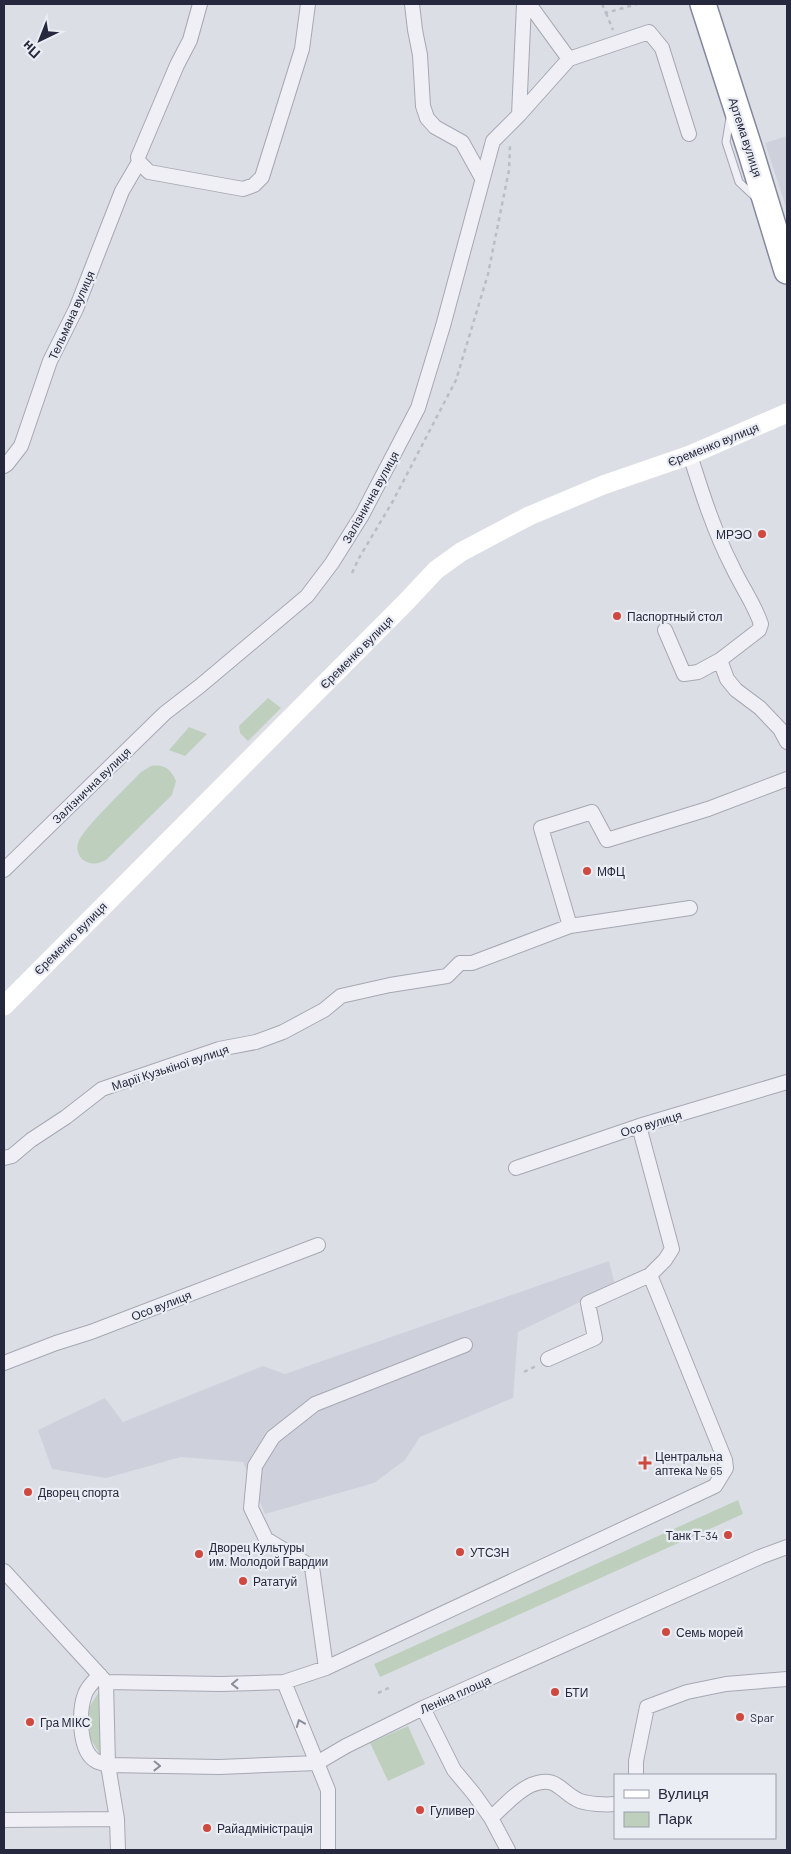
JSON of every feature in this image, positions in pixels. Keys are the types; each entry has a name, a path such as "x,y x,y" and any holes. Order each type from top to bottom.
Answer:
{"highway":[{"name":"Артема вулиця","path":"703,4 786,266"}],"street":[{"name":"Тельмана вулиця","path":"4,466 20,446 50,361 76,309 122,191 139,162 138,157 177,64 190,40 200,4"},
{"path":"139,162 149,172 243,189 254,185 262,177 302,49 308,4"},
{"path":"412,4 420,55 423,106 428,118 435,127 462,142 482,178"},
{"path":"519,115 524,4"},
{"path":"529,4 569,59 649,32 662,48 690,134"},
{"name":"Залізнична вулиця","path":"4,870 165,713 307,596 332,563 362,515 418,408 492,141 519,115 569,59"},
{"name":"Єременко вулиця","path":"4,1006 436,570 461,552 529,516 690,455 787,413"},
{"path":"665,630 684,674 698,672 720,660 759,630 761,624 756,610 732,567 714,525 690,455"},
{"path":"720,660 727,679 736,690 760,708 780,729 787,742"},
{"path":"570,926 541,828 592,812 607,840 708,810 787,780"},
{"name":"Марії Кузькіної вулиця","path":"4,1158 12,1156 31,1140 102,1090 218,1049 256,1042 283,1032 324,1010 341,996 390,985 447,976 460,964 472,963 570,926 690,908"},
{"name":"Осо вулиця","path":"516,1168 639,1126 787,1082"},
{"path":"548,1359 595,1338 588,1303 650,1275 665,1260 672,1249 639,1126"},
{"name":"Осо вулиця","path":"4,1363 100,1329 318,1245"},
{"path":"108,1765 97,1762 92,1758 82,1733 81,1718 82,1702 90,1684 103,1678 221,1684 284,1682 326,1668 715,1486 726,1468 725,1460 650,1275"},
{"path":"326,1668 312,1567 266,1539 251,1508 255,1466 273,1437 316,1404 465,1345"},
{"name":"Леніна площа","path":"108,1765 219,1768 316,1763 423,1708 760,1557 787,1547"},
{"path":"4,1571 103,1678 108,1765 117,1819 118,1850"},
{"path":"636,1774 636,1761 647,1707 687,1692 726,1684 787,1679"},
{"path":"284,1682 328,1790 328,1850"},
{"path":"423,1708 454,1770 491,1818 508,1850"},
{"path":"491,1818 530,1786 544,1782 557,1784 571,1796 581,1801 614,1804"},
{"path":"4,1820 117,1819"}],"path":[{"path":"602,4 606,13 636,4"},
{"path":"378,1693 391,1687"}],"shaded area":[{"path":"787,136 787,210 765,143"},
{"path":"609,1261 615,1285 518,1332 513,1398 420,1437 405,1460 374,1483 265,1514 243,1462 181,1457 106,1478 52,1469 38,1430 105,1398 123,1422 263,1366 285,1374"}],"green space":[{"path":"268,698 281,708 248,741 240,733 239,726"},
{"path":"189,727 207,734 185,756 169,750"},
{"path":"151,766 166,768 172,773 176,781 172,795 106,860 99,863 84,861 80,857 77,848 81,836 141,772"},
{"path":"738,1500 743,1514 380,1677 374,1664"},
{"path":"100,1690 104,1756 101,1756 90,1738 89,1708"},
{"path":"408,1726 425,1764 388,1781 370,1743"}],"place":[{"name":"МРЭО","path":"762,534"},
{"name":"Паспортный стол","path":"617,616"},
{"name":"МФЦ","path":"587,871"},
{"name":"Центральна аптека № 65","path":"645,1463"},
{"name":"Дворец спорта","path":"28,1492"},
{"name":"Танк Т-34","path":"728,1535"},
{"name":"УТСЗН","path":"460,1552"},
{"name":"Дворец Культуры им. Молодой Гвардии","path":"199,1554"},
{"name":"Рататуй","path":"243,1581"},
{"name":"Семь морей","path":"666,1632"},
{"name":"БТИ","path":"555,1692"},
{"name":"Spar","path":"740,1717"},
{"name":"Гра МІКС","path":"30,1722"},
{"name":"Гуливер","path":"420,1810"},
{"name":"Райадміністрація","path":"207,1828"}]}
